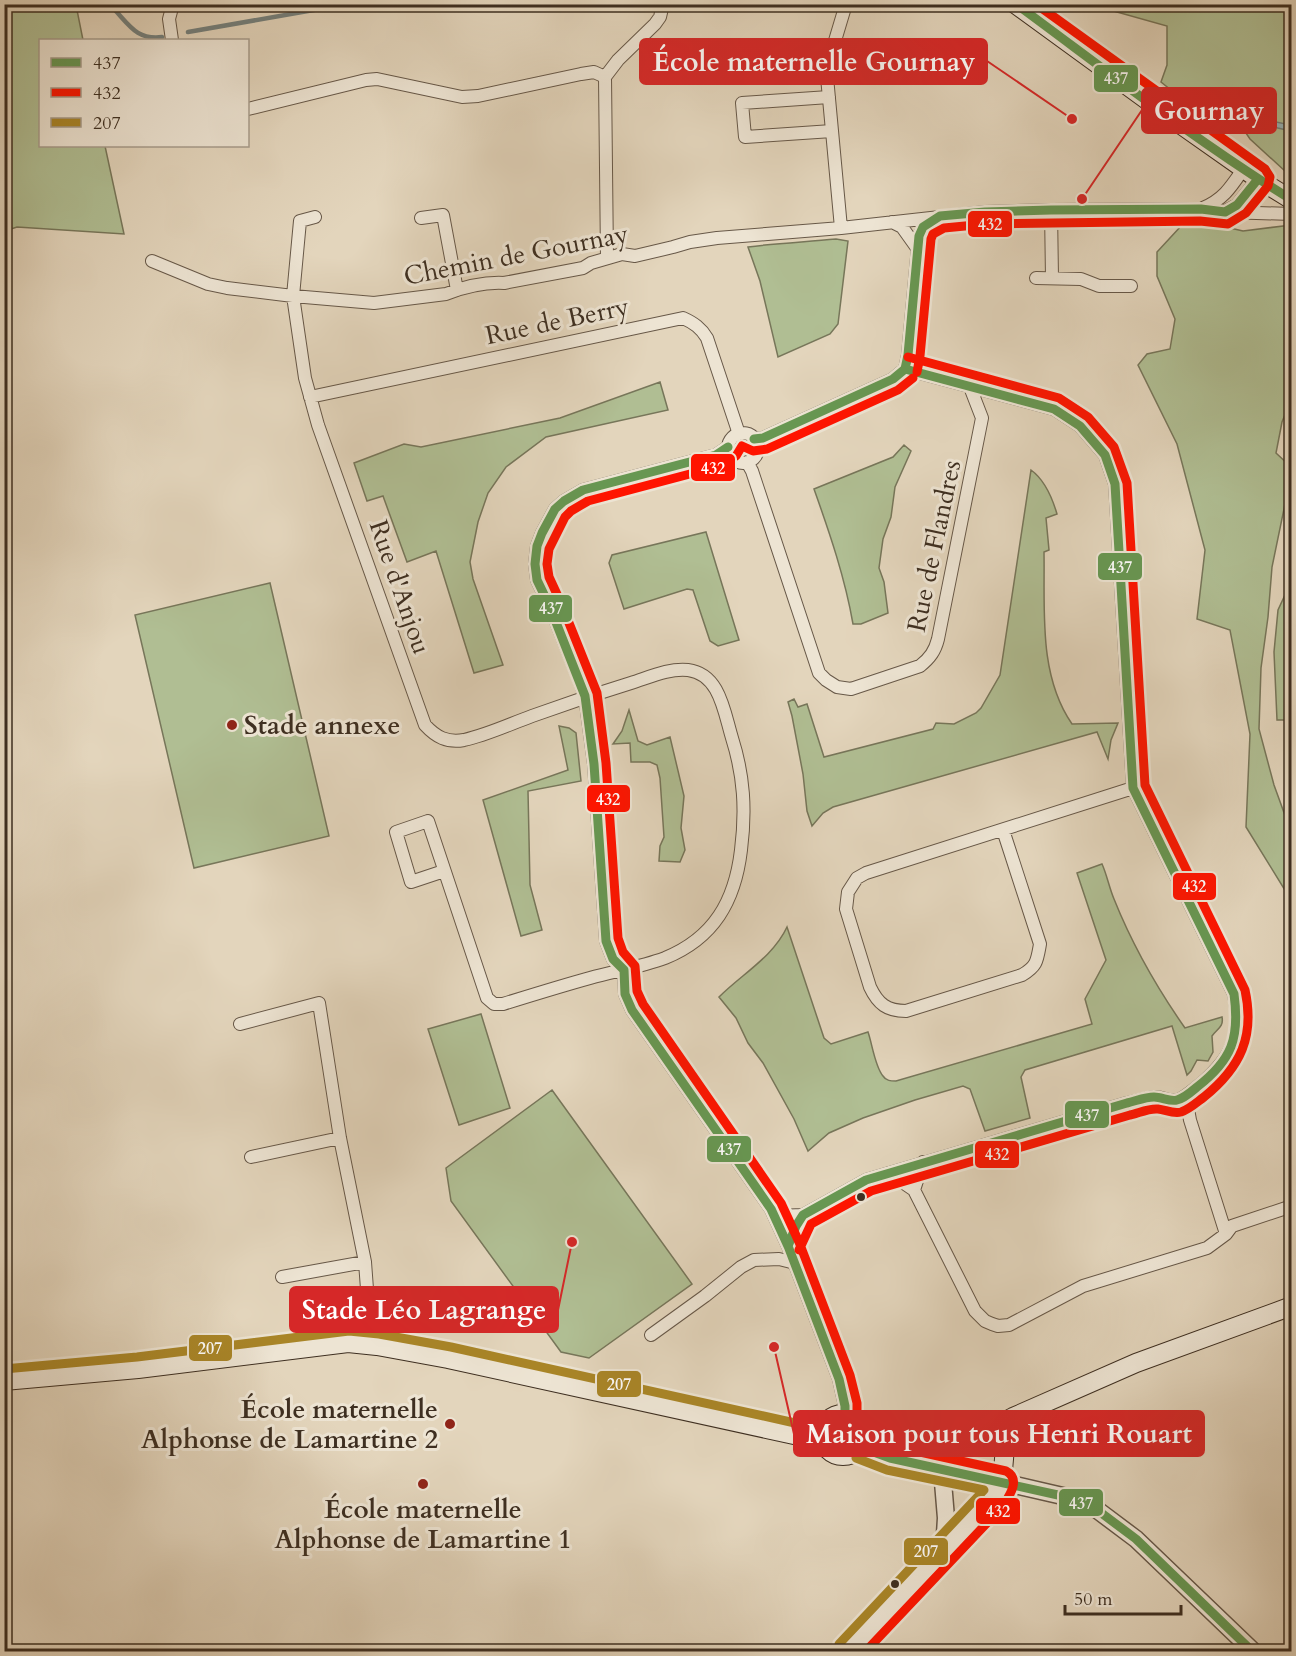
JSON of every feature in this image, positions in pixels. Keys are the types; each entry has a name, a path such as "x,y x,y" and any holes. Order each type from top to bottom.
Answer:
{"main road":[{"path":"1015,4 1292,200"},
{"path":"942,1470 980,1435 1013,1417 1136,1363 1292,1306"},
{"path":"4,1381 138,1369 348,1343 448,1359 794,1435 822,1435"},
{"path":"845,1415 855,1419 862,1428 863,1441 860,1447 850,1455 837,1455 826,1448 822,1435 826,1422 845,1415"},
{"path":"860,1447 890,1458 1002,1482 1006,1436 1013,1417"}],"street":[{"path":"172,39 169,19 173,4"},
{"path":"607,258 605,77 618,60 655,24 660,17 663,4"},
{"path":"841,228 827,77 828,64 846,4"},
{"path":"249,109 377,79 462,97 478,96 594,72 605,77"},
{"path":"829,97 742,103 745,137 832,131"},
{"path":"1201,209 1215,202 1251,173"},
{"path":"1225,212 1237,205 1251,173"},
{"name":"Chemin de Gournay","path":"152,261 208,284 227,288 374,303 446,294 495,282 504,283 583,268 591,262 622,254 635,256 690,242 940,216 1051,210 1201,209 1292,214"},
{"path":"1051,210 1052,278"},
{"path":"421,218 443,214 456,290"},
{"path":"754,439 764,438 893,379 904,369 908,355 919,236 928,222 940,216"},
{"name":"Rue d'Anjou","path":"315,217 300,221 293,296 305,378 318,425 425,725 436,736 445,740 464,740 585,696 673,670 690,670 702,674 711,681 717,692 738,757 745,819 734,888 724,908 709,929 689,946 666,957 503,1004 494,1004 487,998 444,872"},
{"path":"892,222 909,234 917,248"},
{"path":"1036,278 1081,279 1099,286 1131,286"},
{"name":"Rue de Berry","path":"310,396 683,318 695,323 707,338 739,434"},
{"path":"775,1216 803,1215 860,1183 923,1162 1127,1103 1156,1097 1176,1100 1191,1092 1212,1074 1230,1051 1237,1033 1238,1013 1234,994 1133,788 1115,484 1105,454 1080,426 1054,409 904,369"},
{"name":"Rue de Flandres","path":"747,462 752,471 819,673 837,687 851,689 920,666 935,651 982,418 970,387"},
{"path":"728,447 734,460 738,462 752,460 757,453 757,443 754,439 748,434 739,434 731,439 728,447 717,455 583,490 564,501 548,520 537,546 535,564 537,580 585,696 592,746 606,941 613,959 624,970 625,994 632,1010 775,1216 839,1378 845,1415"},
{"path":"1003,830 1040,944 1037,961 1032,969 1022,975 906,1011 894,1011 884,1006 875,997 870,987 846,909 848,892 856,879 866,873 1133,788"},
{"path":"428,821 444,872 411,882 396,832 428,821"},
{"path":"240,1024 319,1003 340,1138 365,1262 367,1289 377,1346"},
{"path":"1191,1092 1188,1109 1190,1120 1226,1234"},
{"path":"251,1158 340,1138"},
{"path":"914,1190 923,1162"},
{"path":"889,1173 914,1190 975,1311 985,1321 998,1326 1016,1323 1083,1286 1207,1248 1226,1234 1232,1226 1292,1206"},
{"path":"788,1246 803,1215"},
{"path":"651,1335 741,1267 754,1260 778,1259 795,1263"},
{"path":"282,1277 365,1262"},
{"path":"348,1343 357,1332 367,1289"},
{"path":"942,1470 946,1518 944,1550"},
{"path":"848,1652 994,1498 1002,1482 1067,1497 1096,1509 1136,1539 1254,1652"}],"green space":[{"path":"4,5 76,5 83,39 39,39 39,147 105,147 124,234 17,227 5,231"},
{"path":"1092,5 1291,5 1291,175 1250,139 1235,117 1216,126 1161,82 1167,65 1167,26"},
{"path":"1208,223 1243,231 1291,225 1291,400 1282,422 1276,453 1291,467 1291,475 1272,567 1261,668 1259,729 1274,785 1291,832 1291,900 1246,827 1250,734 1230,630 1197,619 1205,550 1177,444 1138,365 1147,354 1170,349 1175,319 1157,276 1157,252 1182,225"},
{"path":"836,239 848,241 838,324 830,334 778,357 760,281 748,247"},
{"path":"660,382 668,410 546,437 506,467 488,493 478,522 470,562 473,579 503,665 474,673 436,551 407,562 383,496 367,501 354,463 404,444 421,447 560,418"},
{"path":"904,445 911,451 895,487 891,517 883,539 879,568 884,582 888,613 861,624 853,624 841,573 814,489 893,457"},
{"path":"1031,470 1047,489 1057,514 1046,518 1049,550 1044,552 1044,619 1048,663 1053,684 1072,724 1118,723 1111,740 1108,759 1097,732 833,807 823,813 812,826 807,811 803,774 788,702 794,699 798,707 807,704 824,757 933,729 936,723 954,724 976,713 1000,675"},
{"path":"706,532 739,640 718,646 710,641 693,590 687,589 624,609 609,563 612,555"},
{"path":"1291,582 1291,720 1277,720 1274,652 1278,610"},
{"name":"Stade annexe","path":"270,583 329,836 194,868 135,615"},
{"path":"629,710 638,741 647,745 670,737 684,796 681,828 685,850 680,862 659,861 660,846 664,837 657,765 650,762 631,762 630,743 613,744 622,731"},
{"path":"559,726 569,728 576,733 581,781 528,791 530,885 542,930 521,936 483,800 568,770"},
{"path":"1102,864 1121,916 1137,949 1185,1028 1222,1017 1221,1026 1212,1036 1213,1052 1208,1061 1197,1060 1187,1075 1172,1026 1025,1070 1021,1077 1030,1118 985,1131 970,1089 963,1086 863,1118 829,1133 808,1151 794,1119 763,1063 748,1043 736,1018 719,997 774,947 787,927 824,1038 831,1044 868,1032 880,1072 887,1080 896,1081 1092,1024 1085,999 1106,960 1077,873"},
{"path":"481,1014 510,1108 459,1125 428,1029"},
{"path":"552,1090 692,1284 589,1358 561,1352 451,1201 446,1168"}],"water":[{"path":"1221,111 1291,125 1291,131 1220,115"}],"waterway":[{"path":"188,32 348,4"},
{"path":"114,9 140,34 162,37"}],"transit line":[{"name":"437","path":"1016,4 1186,130 1292,200"},
{"name":"432","path":"917,372 931,239 933,234 944,228 986,224 1200,221 1228,224 1246,213 1268,186 1270,177 1265,169 1036,4"},
{"name":"437","path":"905,369 919,236 923,227 940,216 1051,210 1201,209 1225,212 1237,205 1258,179"},
{"name":"432","path":"799,1250 811,1224 871,1191 1148,1110 1158,1109 1175,1113 1184,1111 1217,1086 1236,1062 1242,1050 1248,1022 1245,990 1145,785 1127,483 1114,447 1088,417 1059,398 908,357"},
{"name":"437","path":"754,439 763,438 893,379 905,369"},
{"name":"437","path":"788,1246 803,1215 866,1180 1144,1098 1174,1100 1183,1098 1209,1077 1226,1057 1231,1047 1236,1023 1234,994 1133,788 1115,484 1105,455 1080,426 1054,409 905,369"},
{"name":"432","path":"857,1415 857,1403 850,1375 799,1242 781,1203 643,1004 637,991 635,966 623,952 618,938 606,763 597,693 549,577 547,564 549,549 565,517 588,501 720,466 736,456 742,446 753,451 767,449 898,390 913,378"},
{"name":"437","path":"728,447 716,455 583,490 564,501 555,509 542,533 537,546 535,564 537,580 585,696 594,764 606,941 613,959 624,970 625,994 632,1010 771,1209 788,1246 839,1379 845,1415"},
{"name":"207","path":"4,1369 137,1357 349,1331 451,1347 795,1423 822,1423"},
{"name":"432","path":"864,1436 893,1446 1006,1471 1013,1478 1013,1487 1003,1506 865,1652"},
{"name":"437","path":"860,1447 890,1458 1067,1497 1096,1509 1136,1539 1253,1652"},
{"name":"207","path":"839,1644 984,1490 887,1470 856,1458"}],"place":[{"name":"École maternelle Gournay","path":"1072,119"},
{"name":"Gournay","path":"1082,199"},
{"name":"Stade annexe","path":"232,725"},
{"name":"Stade Léo Lagrange","path":"572,1242"},
{"name":"Maison pour tous Henri Rouart","path":"774,1347"},
{"name":"École maternelle Alphonse de Lamartine 2","path":"450,1424"},
{"name":"École maternelle Alphonse de Lamartine 1","path":"423,1484"}]}
